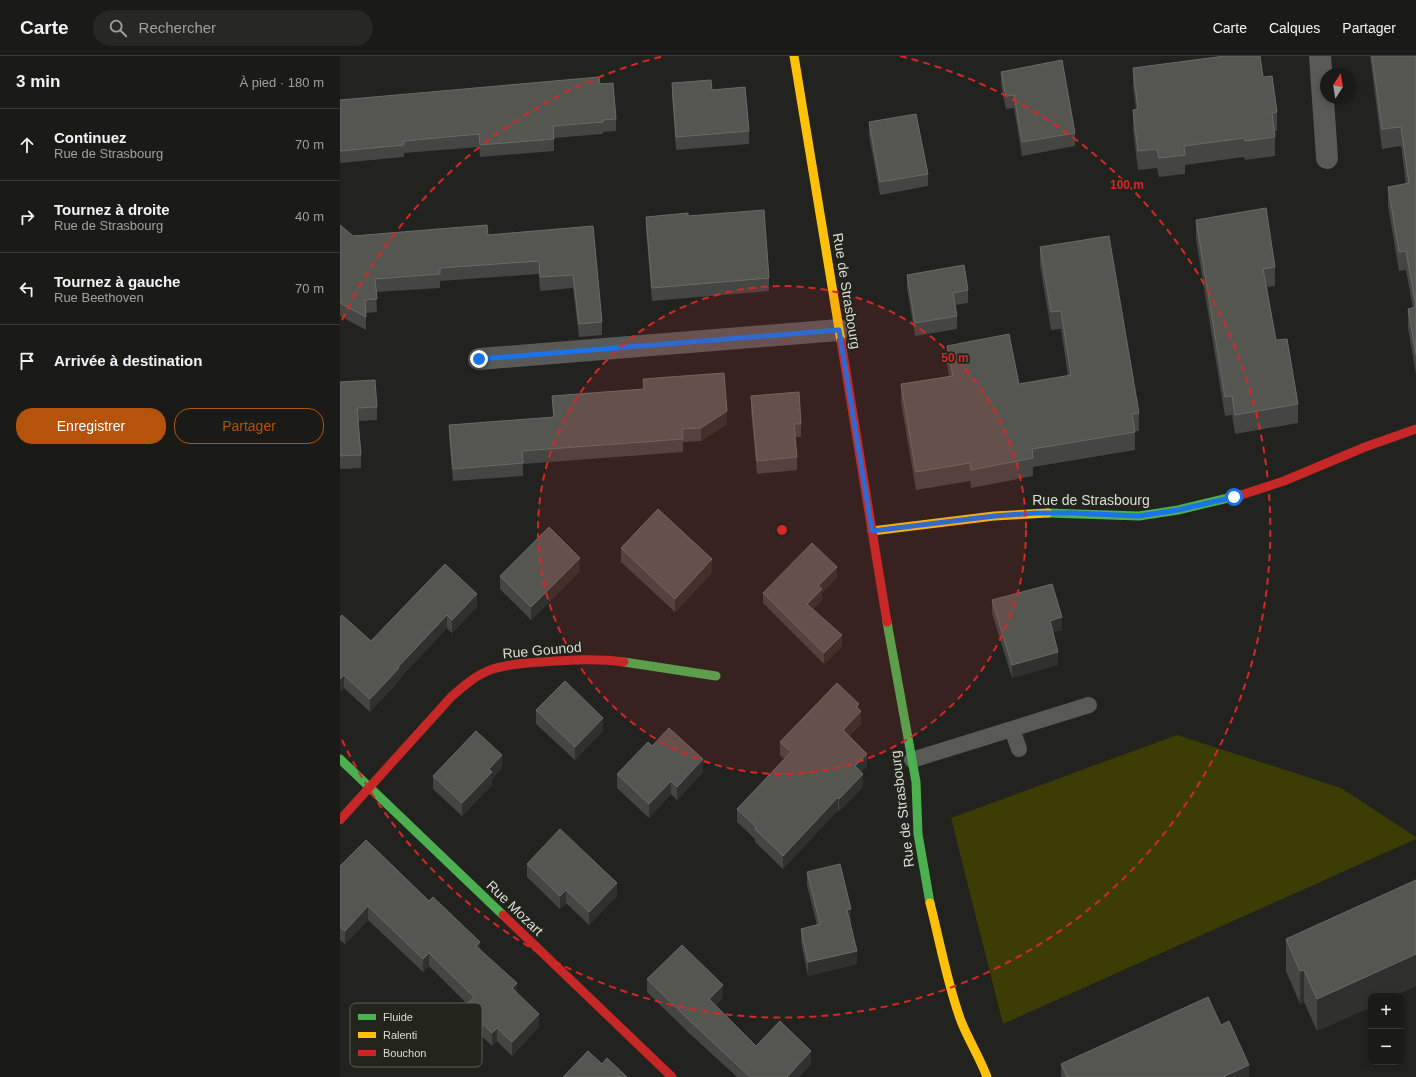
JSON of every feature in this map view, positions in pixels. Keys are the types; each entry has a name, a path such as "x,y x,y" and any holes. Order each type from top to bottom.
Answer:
{"street":[{"name":"Rue de Strasbourg","path":"794,56 897,682 916,782 918,834 927,890 955,1002 962,1023 988,1077"},
{"path":"1320,56 1327,158"},
{"path":"479,359 839,330"},
{"name":"Rue de Strasbourg","path":"872,531 994,516 1036,513 1139,516 1178,510 1234,497 1284,481 1365,447 1416,429"},
{"name":"Rue Gounod","path":"340,820 452,696 473,679 492,670 518,664 571,660 607,660 716,676"},
{"name":"Rue Mozart","path":"340,759 672,1077"}],"lane":[{"path":"912,760 1089,705"},
{"path":"1012,729 1020,749"}],"shaded area":[{"path":"1177,735 1341,788 1416,837 1416,839 1003,1024 951,818"}],"building":[{"path":"1225,56 1260,56 1263,77 1272,76 1277,112 1272,113 1275,137 1245,141 1244,138 1184,146 1185,155 1159,158 1157,149 1138,151 1133,110 1138,109 1133,68"},
{"path":"1372,56 1416,56 1416,307 1406,251 1399,252 1388,187 1409,183 1401,127 1382,129"},
{"path":"1062,60 1075,133 1022,142 1014,95 1006,96 1001,72"},
{"path":"599,77 600,84 613,83 616,119 603,120 603,122 553,126 554,139 480,145 479,134 404,141 404,145 340,151 340,100"},
{"path":"711,80 712,90 745,87 749,131 676,137 672,83"},
{"path":"916,114 928,174 880,182 869,122"},
{"path":"1266,208 1275,267 1263,269 1276,340 1287,339 1298,404 1235,415 1232,396 1225,397 1196,220"},
{"path":"764,210 769,278 652,288 646,217 688,213 688,216"},
{"path":"340,225 353,236 487,225 488,235 593,226 602,322 579,324 573,275 540,277 539,261 440,268 440,274 375,279 377,299 365,300 366,317 340,303"},
{"path":"1109,236 1139,413 1132,414 1135,432 1032,449 1033,458 971,470 970,463 916,472 901,384 953,376 947,346 1009,334 1019,384 1071,375 1061,311 1051,312 1040,247"},
{"path":"964,265 968,290 953,293 957,316 915,323 907,275"},
{"path":"1416,307 1416,355 1408,309"},
{"path":"724,373 727,411 701,428 682,429 683,439 522,451 523,463 453,469 449,425 554,417 552,396 644,389 643,379"},
{"path":"375,380 377,407 357,408 361,455 340,456 340,382"},
{"path":"799,392 801,424 794,424 797,457 757,461 751,396"},
{"path":"658,509 712,559 675,599 621,548"},
{"path":"549,527 580,558 531,607 500,576"},
{"path":"812,543 837,567 818,586 822,589 807,604 842,635 824,653 763,593"},
{"path":"445,564 477,594 452,620 447,615 370,699 344,675 340,679 340,617 342,615 371,641"},
{"path":"1052,584 1062,617 1050,621 1058,652 1012,665 992,600"},
{"path":"565,681 603,718 575,747 536,710"},
{"path":"837,683 859,704 856,707 861,711 843,730 867,754 855,766 863,774 839,799 838,797 783,856 737,809 791,752 780,742"},
{"path":"669,728 703,759 677,787 671,781 649,804 617,774 648,742 652,746"},
{"path":"476,731 502,755 489,769 492,772 462,803 433,776"},
{"path":"560,829 617,883 589,912 566,890 560,896 527,864"},
{"path":"366,840 429,901 433,897 480,942 476,946 517,983 512,988 539,1014 512,1042 497,1028 492,1033 482,1023 482,1003 469,1003 474,997 429,953 423,959 368,906 345,931 340,927 340,866"},
{"path":"840,864 851,909 847,910 857,951 808,962 801,929 820,924 807,872"},
{"path":"1416,880 1416,954 1317,999 1304,970 1300,971 1286,939"},
{"path":"682,945 723,985 709,999 756,1046 780,1021 811,1051 787,1077 750,1077 647,979"},
{"path":"1208,997 1221,1025 1229,1021 1249,1065 1223,1077 1067,1077 1061,1064"},
{"path":"588,1051 602,1064 607,1058 627,1077 563,1077"}],"traffic: fast":[{"path":"1048,513 1139,516 1178,510 1241,495"},
{"path":"887,622 916,782 918,834 930,903"},
{"path":"624,662 716,676"},
{"path":"340,759 503,915"}],"traffic: slow":[{"path":"794,56 841,341"},
{"path":"872,531 994,516 1048,513"},
{"path":"930,903 956,1007 987,1077"}],"traffic: jam":[{"path":"841,341 887,622"},
{"path":"1241,495 1284,481 1365,447 1416,429"},
{"path":"340,820 452,696 487,671 499,667 529,663 582,660 624,662"},
{"path":"503,915 672,1077"}],"route":[{"path":"479,359 839,330 872,531 994,516 1036,513 1139,516 1178,510 1234,497"}]}
